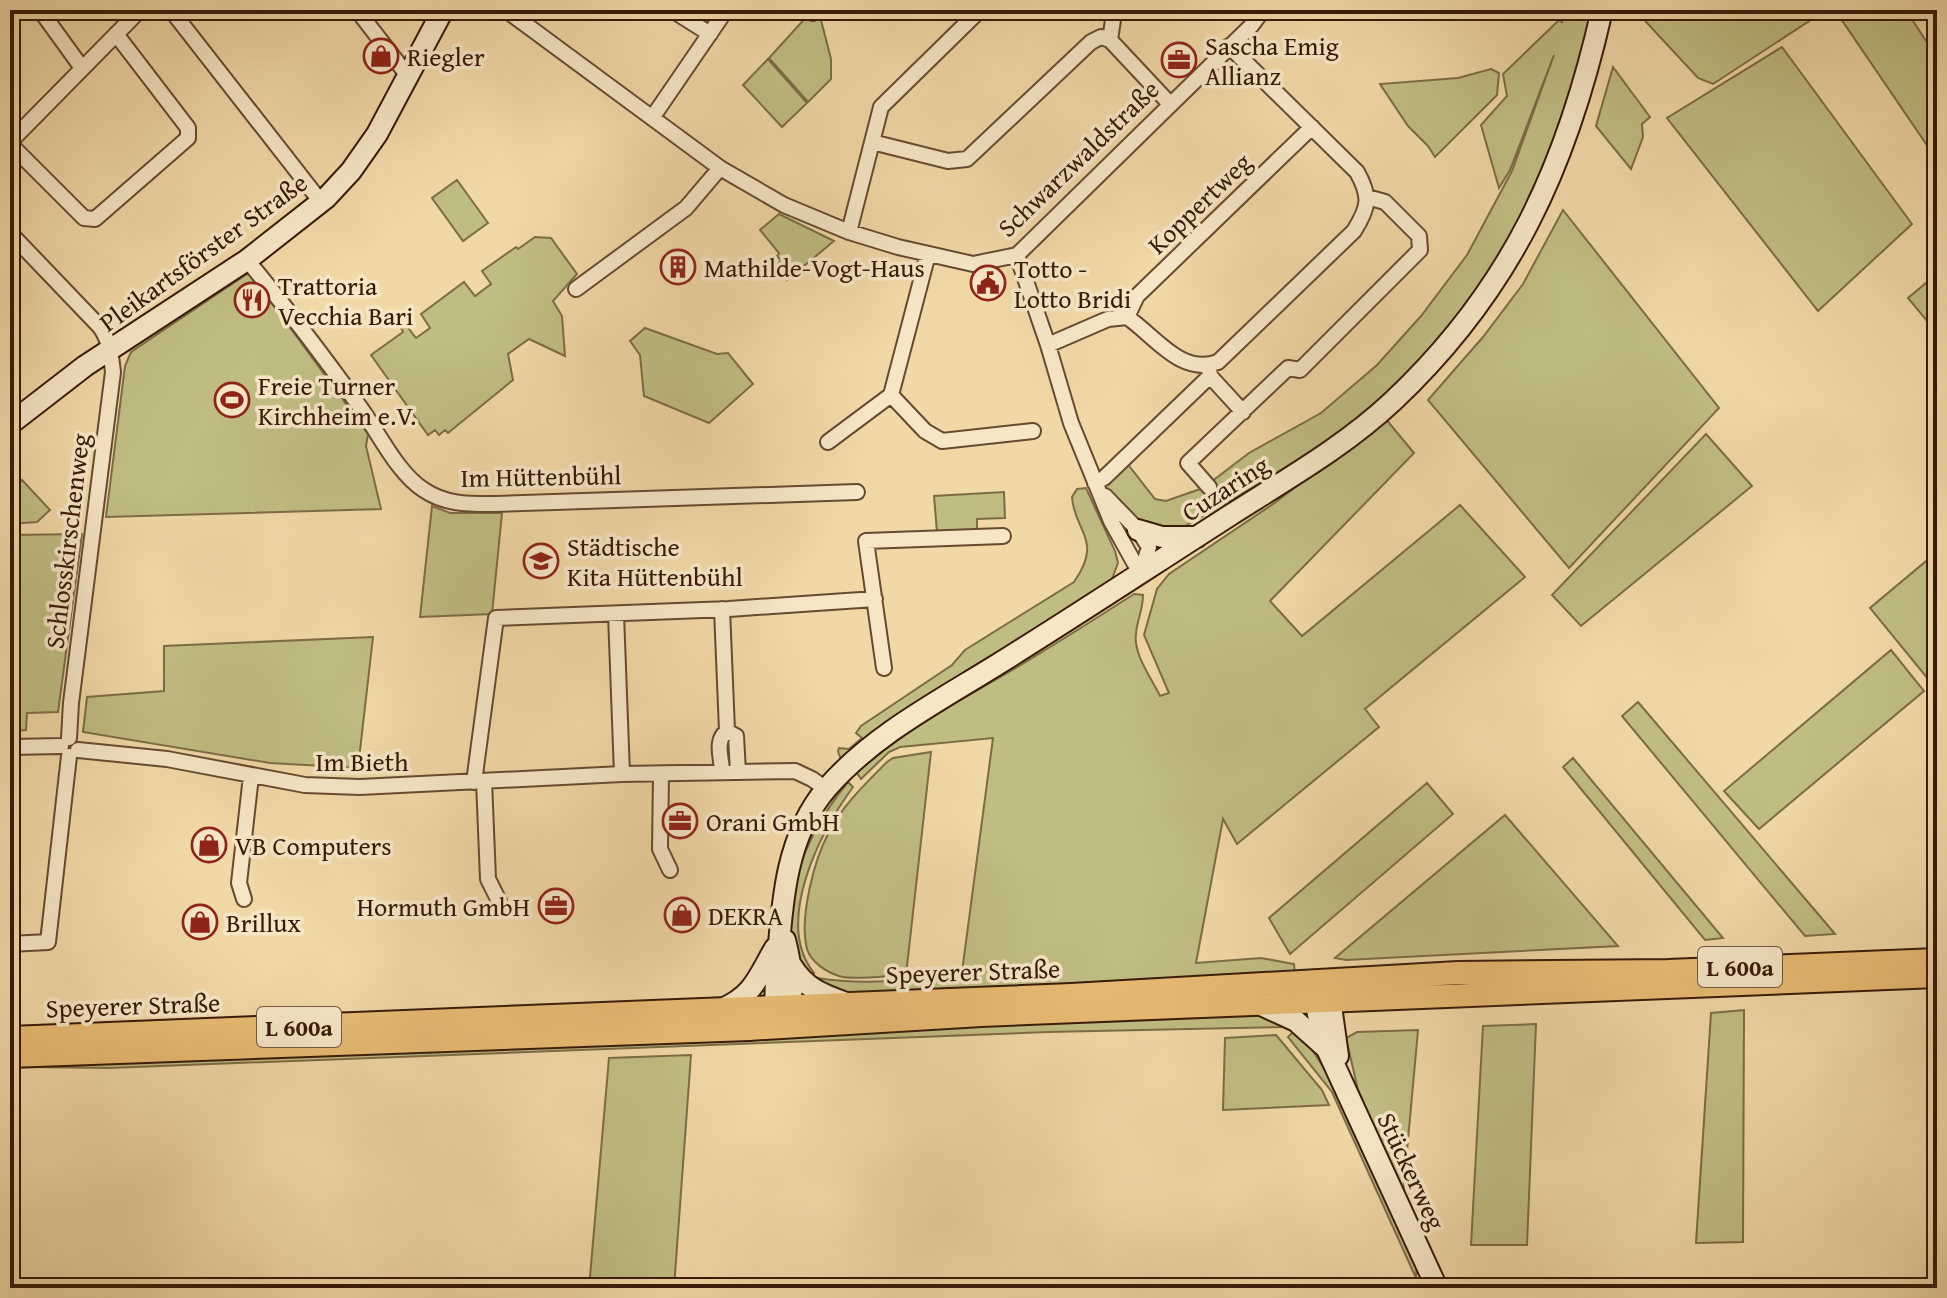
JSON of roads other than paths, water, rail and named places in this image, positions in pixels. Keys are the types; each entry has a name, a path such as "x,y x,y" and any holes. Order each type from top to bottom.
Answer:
{"main road":[{"name":"Pleikartsförster Straße","path":"10,424 85,366 247,260 321,202 351,171 377,134 443,10"},
{"name":"Cuzaring","path":"781,1014 779,941 786,879 797,840 811,810 826,789 860,757 912,718 1141,575 1355,434 1429,365 1485,298 1511,257 1561,154 1584,84 1602,10"},
{"path":"1138,530 1162,537 1197,537"},
{"name":"Cuzaring","path":"780,920 791,965 781,1014"},
{"path":"722,1009 738,1001 754,987 779,941"},
{"name":"Speyerer Straße","path":"10,1038 722,1009 920,1018 1259,1004 1458,973 1656,971 1937,960"},
{"path":"791,965 811,990 850,1004"},
{"name":"Speyerer Straße","path":"10,1056 781,1014 850,1004 1147,992 1321,994 1937,976"},
{"name":"Stückerweg","path":"1321,994 1326,1047 1437,1288"},
{"name":"Stückerweg","path":"1321,994 1336,1029 1339,1076"},
{"path":"1259,1004 1296,1021 1326,1047"}],"street":[{"path":"40,10 82,68"},
{"path":"116,34 188,128 188,138 95,219 84,218 10,143 82,68 116,34 140,10"},
{"path":"171,10 321,202"},
{"path":"357,10 408,76"},
{"name":"Schwarzwaldstraße","path":"506,10 720,168 784,205 849,232 973,264 1017,255 1263,10"},
{"path":"672,10 710,34"},
{"path":"652,118 726,10"},
{"path":"849,232 881,107 980,10"},
{"path":"1110,40 1112,10"},
{"path":"872,142 948,161 967,159 1091,42 1101,37 1110,40 1170,104"},
{"path":"1095,483 1104,478 1354,231 1365,213 1366,189 1357,172 1229,46"},
{"name":"Koppertweg","path":"1127,317 1137,296 1312,127"},
{"path":"576,289 686,208 720,168"},
{"path":"1209,487 1188,463 1288,368 1300,370 1420,250 1419,236 1385,202 1367,197"},
{"path":"10,233 100,327 107,337 110,351"},
{"path":"828,442 891,395 928,254"},
{"path":"1017,255 1071,423 1111,521 1141,575"},
{"name":"Im Hüttenbühl","path":"247,260 348,391 407,475 426,491 445,500 496,504 857,492"},
{"path":"1048,345 1108,319 1127,317 1177,358 1210,371 1243,412"},
{"name":"Schlosskirschenweg","path":"10,944 48,942 71,703 113,372 110,351"},
{"path":"891,395 925,431 942,441 1033,431"},
{"path":"1095,483 1138,530 1149,547 1141,575"},
{"path":"884,668 866,541 1003,536"},
{"path":"499,901 488,879 479,781 496,618 875,599"},
{"path":"722,609 727,731 736,736 738,744 730,772"},
{"path":"616,614 622,774"},
{"name":"Im Bieth","path":"10,747 69,748 167,759 305,785 360,787 622,774 795,771 826,789"},
{"path":"661,775 660,849 670,870"},
{"path":"244,899 239,883 251,776"}],"place":[{"name":"Riegler","path":"381,56"},
{"name":"Sascha Emig Allianz","path":"1179,60"},
{"name":"Mathilde-Vogt-Haus","path":"678,267"},
{"name":"Totto - Lotto Bridi","path":"988,283"},
{"name":"Trattoria Vecchia Bari","path":"252,300"},
{"name":"Freie Turner Kirchheim e.V.","path":"232,400"},
{"name":"Städtische Kita Hüttenbühl","path":"541,561"},
{"name":"Orani GmbH","path":"680,821"},
{"name":"VB Computers","path":"209,845"},
{"name":"Hormuth GmbH","path":"556,906"},
{"name":"DEKRA","path":"682,915"},
{"name":"Brillux","path":"200,922"}]}
